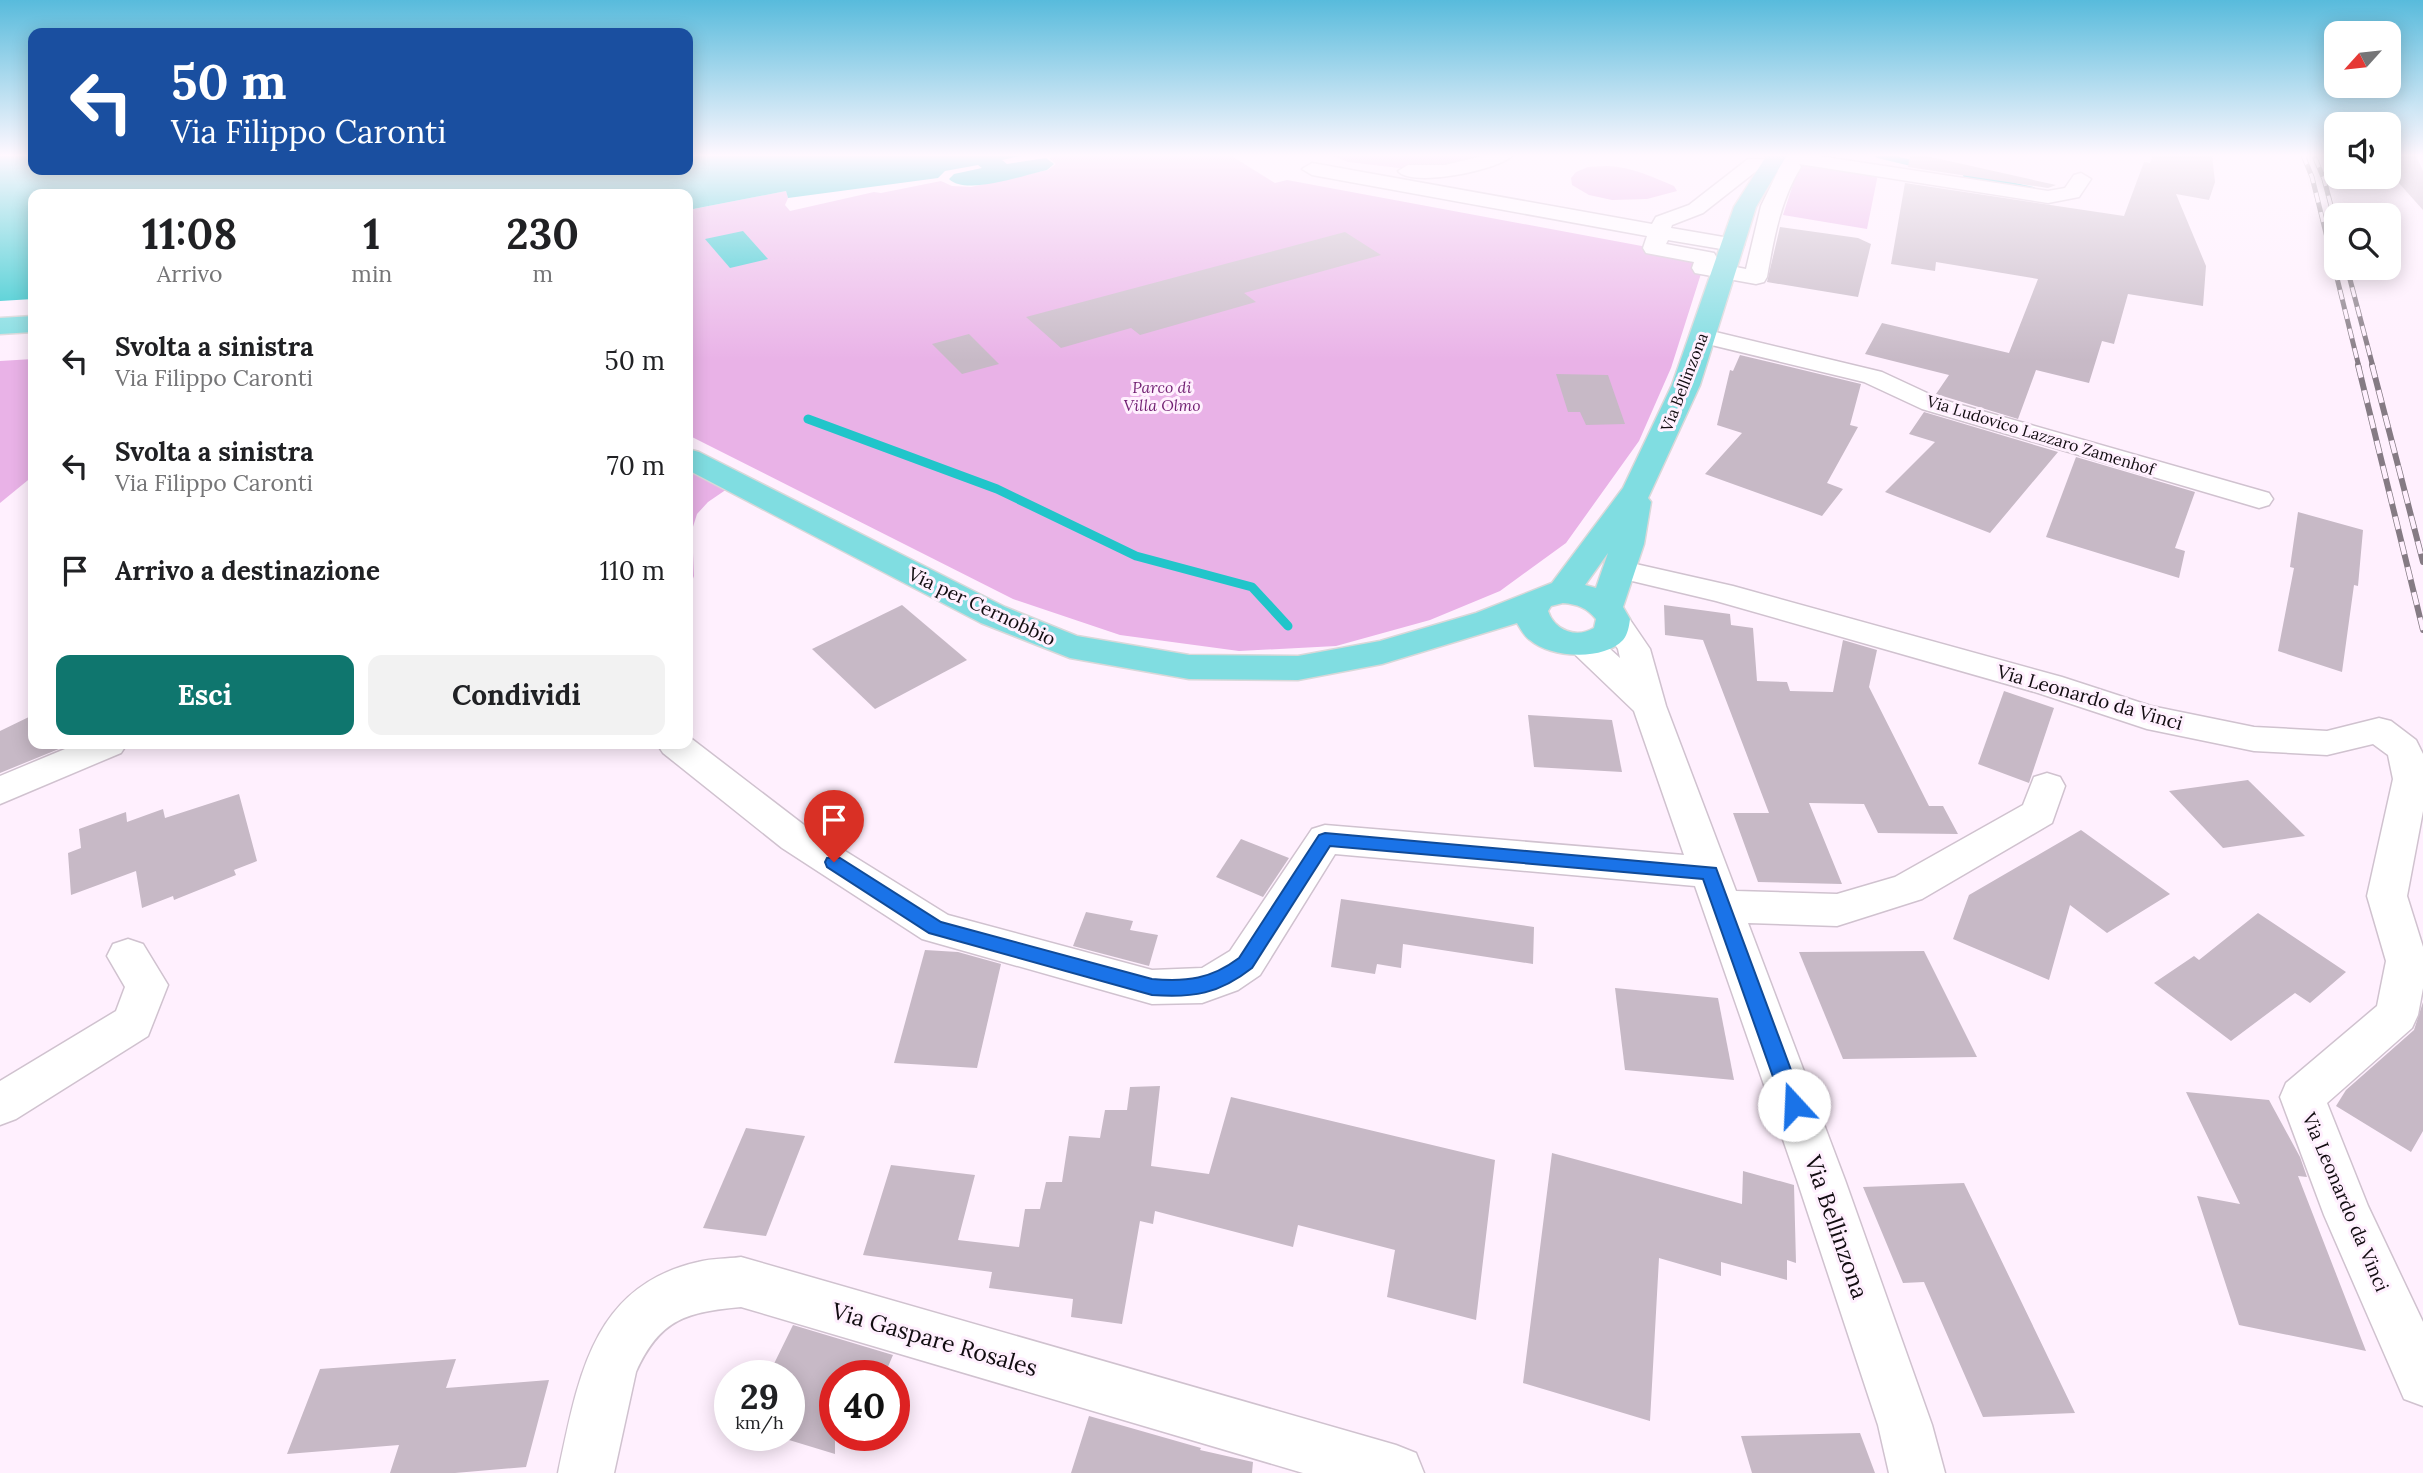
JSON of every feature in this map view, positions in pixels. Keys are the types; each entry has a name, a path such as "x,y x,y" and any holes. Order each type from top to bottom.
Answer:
{"main road":[{"name":"Via Bellinzona","path":"1549,598 1638,490 1676,410 1740,224"},
{"path":"0,326 28,324"},
{"name":"Via per Cernobbio","path":"693,461 993,615 1070,646 1189,667 1298,667 1382,652 1488,621 1549,598"},
{"name":"Via Bellinzona","path":"1609,611 1618,569 1628,544 1638,490"},
{"path":"1586,596 1609,611 1614,624 1606,637 1595,642 1569,642 1545,634 1535,625 1531,611 1549,598 1586,596"},
{"name":"Via per Cernobbio","path":"1423,640 1569,642"}],"street":[{"path":"1614,224 1733,245"},
{"path":"1662,224 1654,248 1706,257 1703,268 1756,277 1766,224"},
{"name":"Via Ludovico Lazzaro Zamenhof","path":"1703,336 1873,377 1931,404 2259,499"},
{"name":"Via Leonardo da Vinci","path":"1618,569 1722,593 1840,626 2050,685 2147,717 2254,739 2326,743 2379,730 2404,749 2411,779 2387,896 2407,961 2397,1014 2302,1097 2348,1215 2423,1380"},
{"name":"Via Bellinzona","path":"1609,611 1634,649 1649,706 1905,1425 1917,1473"},
{"name":"Via Bellinzona","path":"1569,642 1593,651 1649,706"},
{"path":"0,791 97,749"},
{"path":"680,749 795,838 936,928 1152,987 1185,990 1210,984 1230,975 1245,963 1325,839 1716,889 1837,910 1908,888 2039,813 2047,786"},
{"path":"0,1105 133,1023 147,985 128,956"},
{"name":"Via Gaspare Rosales","path":"586,1473 604,1388 620,1344 639,1318 659,1301 691,1287 711,1282 741,1282 1396,1473"}],"green space":[{"name":"Parco di Villa Olmo","path":"693,224 1522,224 1706,258 1671,368 1639,441 1566,543 1500,591 1430,620 1336,646 1239,651 1120,635 1013,599 693,438"},
{"path":"1835,224 1868,224 1867,229"},
{"path":"28,359 28,480 0,503 0,361"},
{"path":"693,470 727,489 708,502 697,514 693,527"}],"water":[{"path":"0,224 28,224 28,299 0,301"},
{"path":"743,231 768,259 730,268 705,239"}],"building":[{"path":"1898,224 2188,224 2206,266 2203,306 2128,294 2114,344 2102,341 2089,383 2036,370 2018,419 1936,394 1949,375 1865,354 1882,323 2009,353 2038,279 1936,262 1935,271 1891,264"},
{"path":"1780,227 1858,238 1871,244 1858,297 1767,282"},
{"path":"1345,232 1381,255 1244,293 1256,302 1140,335 1131,328 1061,348 1026,317"},
{"path":"969,334 999,364 962,374 932,344"},
{"path":"1740,355 1861,384 1850,425 1858,427 1827,483 1843,489 1822,516 1705,474 1742,433 1717,425 1730,370 1733,371"},
{"path":"1556,374 1608,375 1625,424 1586,425 1580,412 1568,412"},
{"path":"1924,412 2058,452 1990,533 1885,492 1935,442 1909,434"},
{"path":"2076,457 2195,492 2175,548 2185,551 2179,578 2046,537"},
{"path":"2298,512 2363,530 2358,586 2354,585 2342,672 2278,651 2294,568 2290,567"},
{"path":"902,605 967,660 875,709 812,649"},
{"path":"1664,605 1730,614 1731,625 1753,628 1757,681 1787,682 1790,691 1833,692 1843,640 1877,650 1869,687 1929,806 1943,806 1958,834 1878,833 1864,804 1809,803 1842,884 1758,882 1733,813 1769,813 1703,640 1665,635"},
{"path":"2004,691 2054,708 2029,783 1978,764"},
{"path":"1528,715 1612,720 1622,772 1534,767"},
{"path":"28,717 28,749 59,749 0,773 0,731"},
{"path":"2248,780 2305,836 2223,848 2169,791"},
{"path":"239,794 257,861 234,870 236,875 174,900 173,896 142,908 136,871 71,895 68,853 81,848 79,829 126,812 127,822 163,809 165,818"},
{"path":"2081,830 2170,894 2107,933 2070,905 2049,980 1953,939 1969,895"},
{"path":"1241,839 1289,858 1263,897 1216,877"},
{"path":"1341,899 1534,927 1533,964 1403,944 1401,968 1377,964 1375,974 1331,967"},
{"path":"1086,912 1133,921 1130,930 1158,935 1149,966 1073,946"},
{"path":"2258,913 2346,972 2310,1003 2295,993 2231,1041 2154,983 2194,956 2199,960"},
{"path":"925,950 958,952 1001,964 977,1068 894,1063"},
{"path":"1924,951 1977,1057 1843,1059 1799,952"},
{"path":"1615,988 1718,998 1734,1080 1625,1070"},
{"path":"2423,1002 2423,1131 2411,1152 2336,1106 2346,1090 2414,1030"},
{"path":"1160,1086 1151,1166 1209,1174 1231,1097 1495,1160 1476,1320 1387,1297 1395,1250 1298,1225 1293,1247 1155,1211 1153,1224 1140,1221 1122,1324 1071,1317 1073,1299 989,1288 992,1272 863,1255 891,1165 975,1175 958,1240 1019,1247 1025,1209 1040,1209 1046,1182 1062,1182 1069,1136 1100,1138 1105,1110 1127,1110 1130,1087"},
{"path":"2186,1092 2269,1100 2300,1157 2307,1177 2298,1176 2366,1351 2239,1325 2197,1196 2240,1204"},
{"path":"746,1128 805,1136 766,1236 703,1228"},
{"path":"1552,1153 1742,1204 1743,1171 1794,1185 1796,1263 1787,1260 1787,1280 1721,1262 1721,1276 1659,1258 1650,1421 1523,1383"},
{"path":"1964,1183 2075,1413 1983,1417 1924,1282 1903,1283 1863,1187"},
{"path":"793,1325 893,1355 891,1360 819,1360 819,1449 805,1445 805,1360 776,1360"},
{"path":"456,1359 446,1388 549,1380 526,1467 455,1473 390,1473 399,1445 287,1454 320,1369"},
{"path":"1089,1416 1201,1448 1200,1450 1253,1462 1252,1473 1071,1473"},
{"path":"1860,1433 1875,1473 1752,1473 1741,1436"}],"waterway":[{"path":"808,419 997,489 1136,556 1252,587 1288,626"}],"railway":[{"path":"2324,224 2359,367"},
{"path":"2350,280 2373,367"},
{"path":"2358,365 2423,630"},
{"path":"2372,365 2423,562"}],"route":[{"path":"834,862 936,928 1012,951 1152,987 1185,990 1210,984 1230,975 1245,963 1325,839 1709,872 1794,1105"}]}
